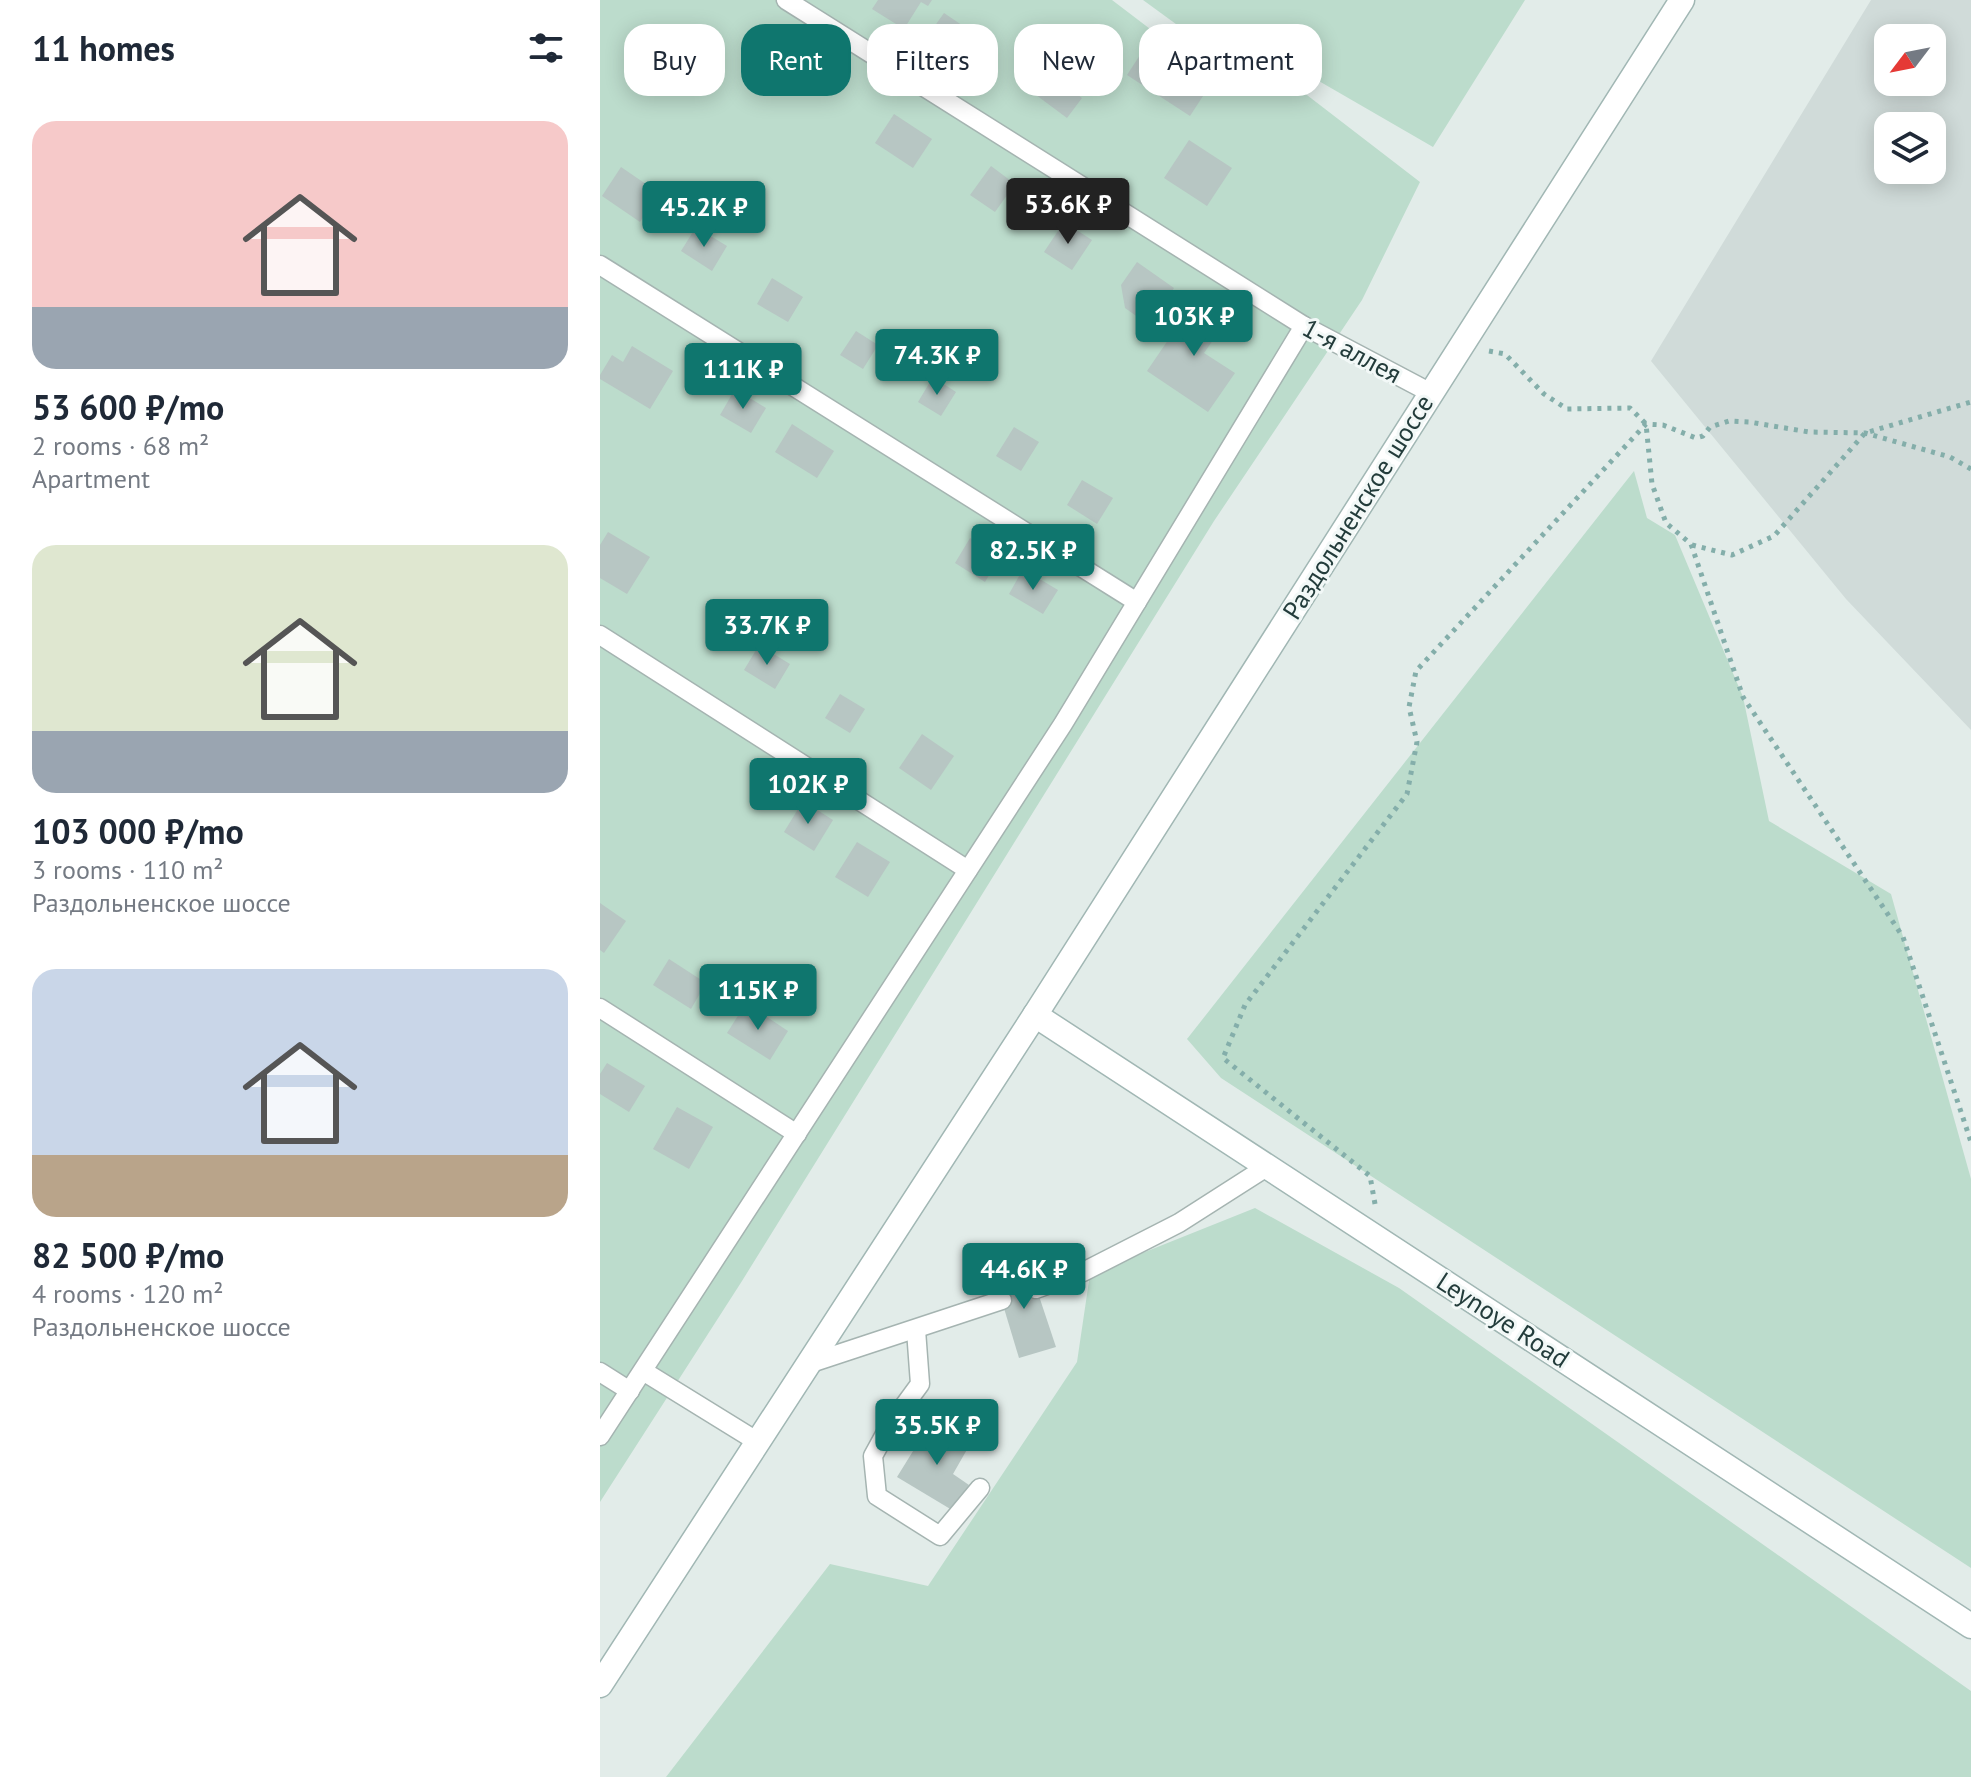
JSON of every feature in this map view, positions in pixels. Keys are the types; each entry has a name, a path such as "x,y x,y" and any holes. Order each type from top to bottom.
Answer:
{"main road":[{"name":"Раздольненское шоссе","path":"600,1685 1035,1015 1682,0"},
{"name":"Leynoye Road","path":"1035,1015 1971,1626"}],"lane":[{"name":"1-я аллея","path":"786,0 1304,326 1431,393"},
{"path":"600,265 1137,602"},
{"path":"600,1436 1063,724 1304,326"},
{"path":"600,635 968,870"},
{"path":"600,1008 797,1134"},
{"path":"1036,1289 1083,1272 1179,1223 1268,1166"},
{"path":"808,1364 1002,1300"},
{"path":"916,1330 920,1384 890,1425 873,1456 877,1496 940,1536 980,1488"},
{"path":"643,1371 758,1442"},
{"path":"600,1372 630,1391"}],"path":[{"path":"1482,350 1505,354 1544,394 1567,409 1630,408 1646,424 1652,484 1666,523 1691,544 1732,555 1774,536 1865,433 1971,402"},
{"path":"1646,424 1663,425 1696,438 1703,436 1710,427 1729,421 1809,432 1865,433 1950,457 1971,469"},
{"path":"1380,1240 1370,1176 1223,1058 1245,1005 1407,794 1417,742 1409,707 1416,671 1646,424"},
{"path":"1691,544 1743,697 1903,937 1971,1142"}],"shaded area":[{"path":"1871,0 1971,0 1971,730 1846,599 1651,361"}],"green space":[{"path":"600,0 1112,0 1144,24 1139,24 1139,96 1308,96 1420,182 1362,300 1214,521 742,1281 600,1502"},
{"path":"1143,0 1525,0 1433,147 1322,83 1322,24 1176,24"},
{"path":"1634,471 1647,518 1675,535 1743,697 1769,821 1891,894 1971,1179 1971,1568 1221,1078 1187,1039"},
{"path":"1255,1208 1399,1288 1971,1691 1971,1777 666,1777 830,1564 928,1586 1077,1362 1090,1274"}],"building":[{"path":"878,0 932,0 928,6 921,2 907,24 896,24 872,9"},
{"path":"944,13 960,24 936,24"},
{"path":"1139,57 1139,83 1127,75"},
{"path":"1037,96 1079,96 1082,98 1067,118"},
{"path":"1159,96 1203,96 1190,116"},
{"path":"894,114 932,139 913,168 875,143"},
{"path":"1189,140 1232,168 1207,206 1164,178"},
{"path":"991,166 1015,184 995,212 970,195"},
{"path":"621,167 659,193 640,222 602,196"},
{"path":"1064,222 1092,240 1072,270 1044,252"},
{"path":"696,227 727,246 712,271 681,251"},
{"path":"1137,262 1174,288 1149,325 1125,308 1121,285"},
{"path":"772,278 803,297 788,322 757,304"},
{"path":"1196,299 1227,320 1204,353 1235,373 1208,412 1147,371"},
{"path":"856,331 878,345 863,369 840,355"},
{"path":"632,346 673,371 650,409 600,379 612,355 623,362"},
{"path":"933,377 956,392 941,416 918,402"},
{"path":"735,389 766,408 751,433 720,415"},
{"path":"792,424 834,451 817,478 775,452"},
{"path":"1014,427 1039,442 1021,471 996,456"},
{"path":"1082,480 1113,498 1097,524 1067,505"},
{"path":"608,532 650,557 627,594 600,578 600,545"},
{"path":"970,538 1000,557 985,582 955,563"},
{"path":"1023,569 1058,590 1043,614 1009,594"},
{"path":"759,645 790,664 775,689 744,670"},
{"path":"840,694 865,709 850,733 825,718"},
{"path":"922,734 954,756 931,790 899,768"},
{"path":"803,801 833,820 814,851 784,832"},
{"path":"857,842 890,862 868,897 835,877"},
{"path":"600,903 626,921 604,953 600,950"},
{"path":"669,959 706,983 691,1009 653,985"},
{"path":"746,1003 788,1031 770,1060 727,1033"},
{"path":"607,1063 645,1086 629,1112 600,1094 600,1074"},
{"path":"677,1107 713,1127 689,1169 653,1149"},
{"path":"1028,1263 1056,1347 1019,1358 994,1275"},
{"path":"931,1422 969,1446 953,1474 969,1485 952,1510 897,1477"}]}
